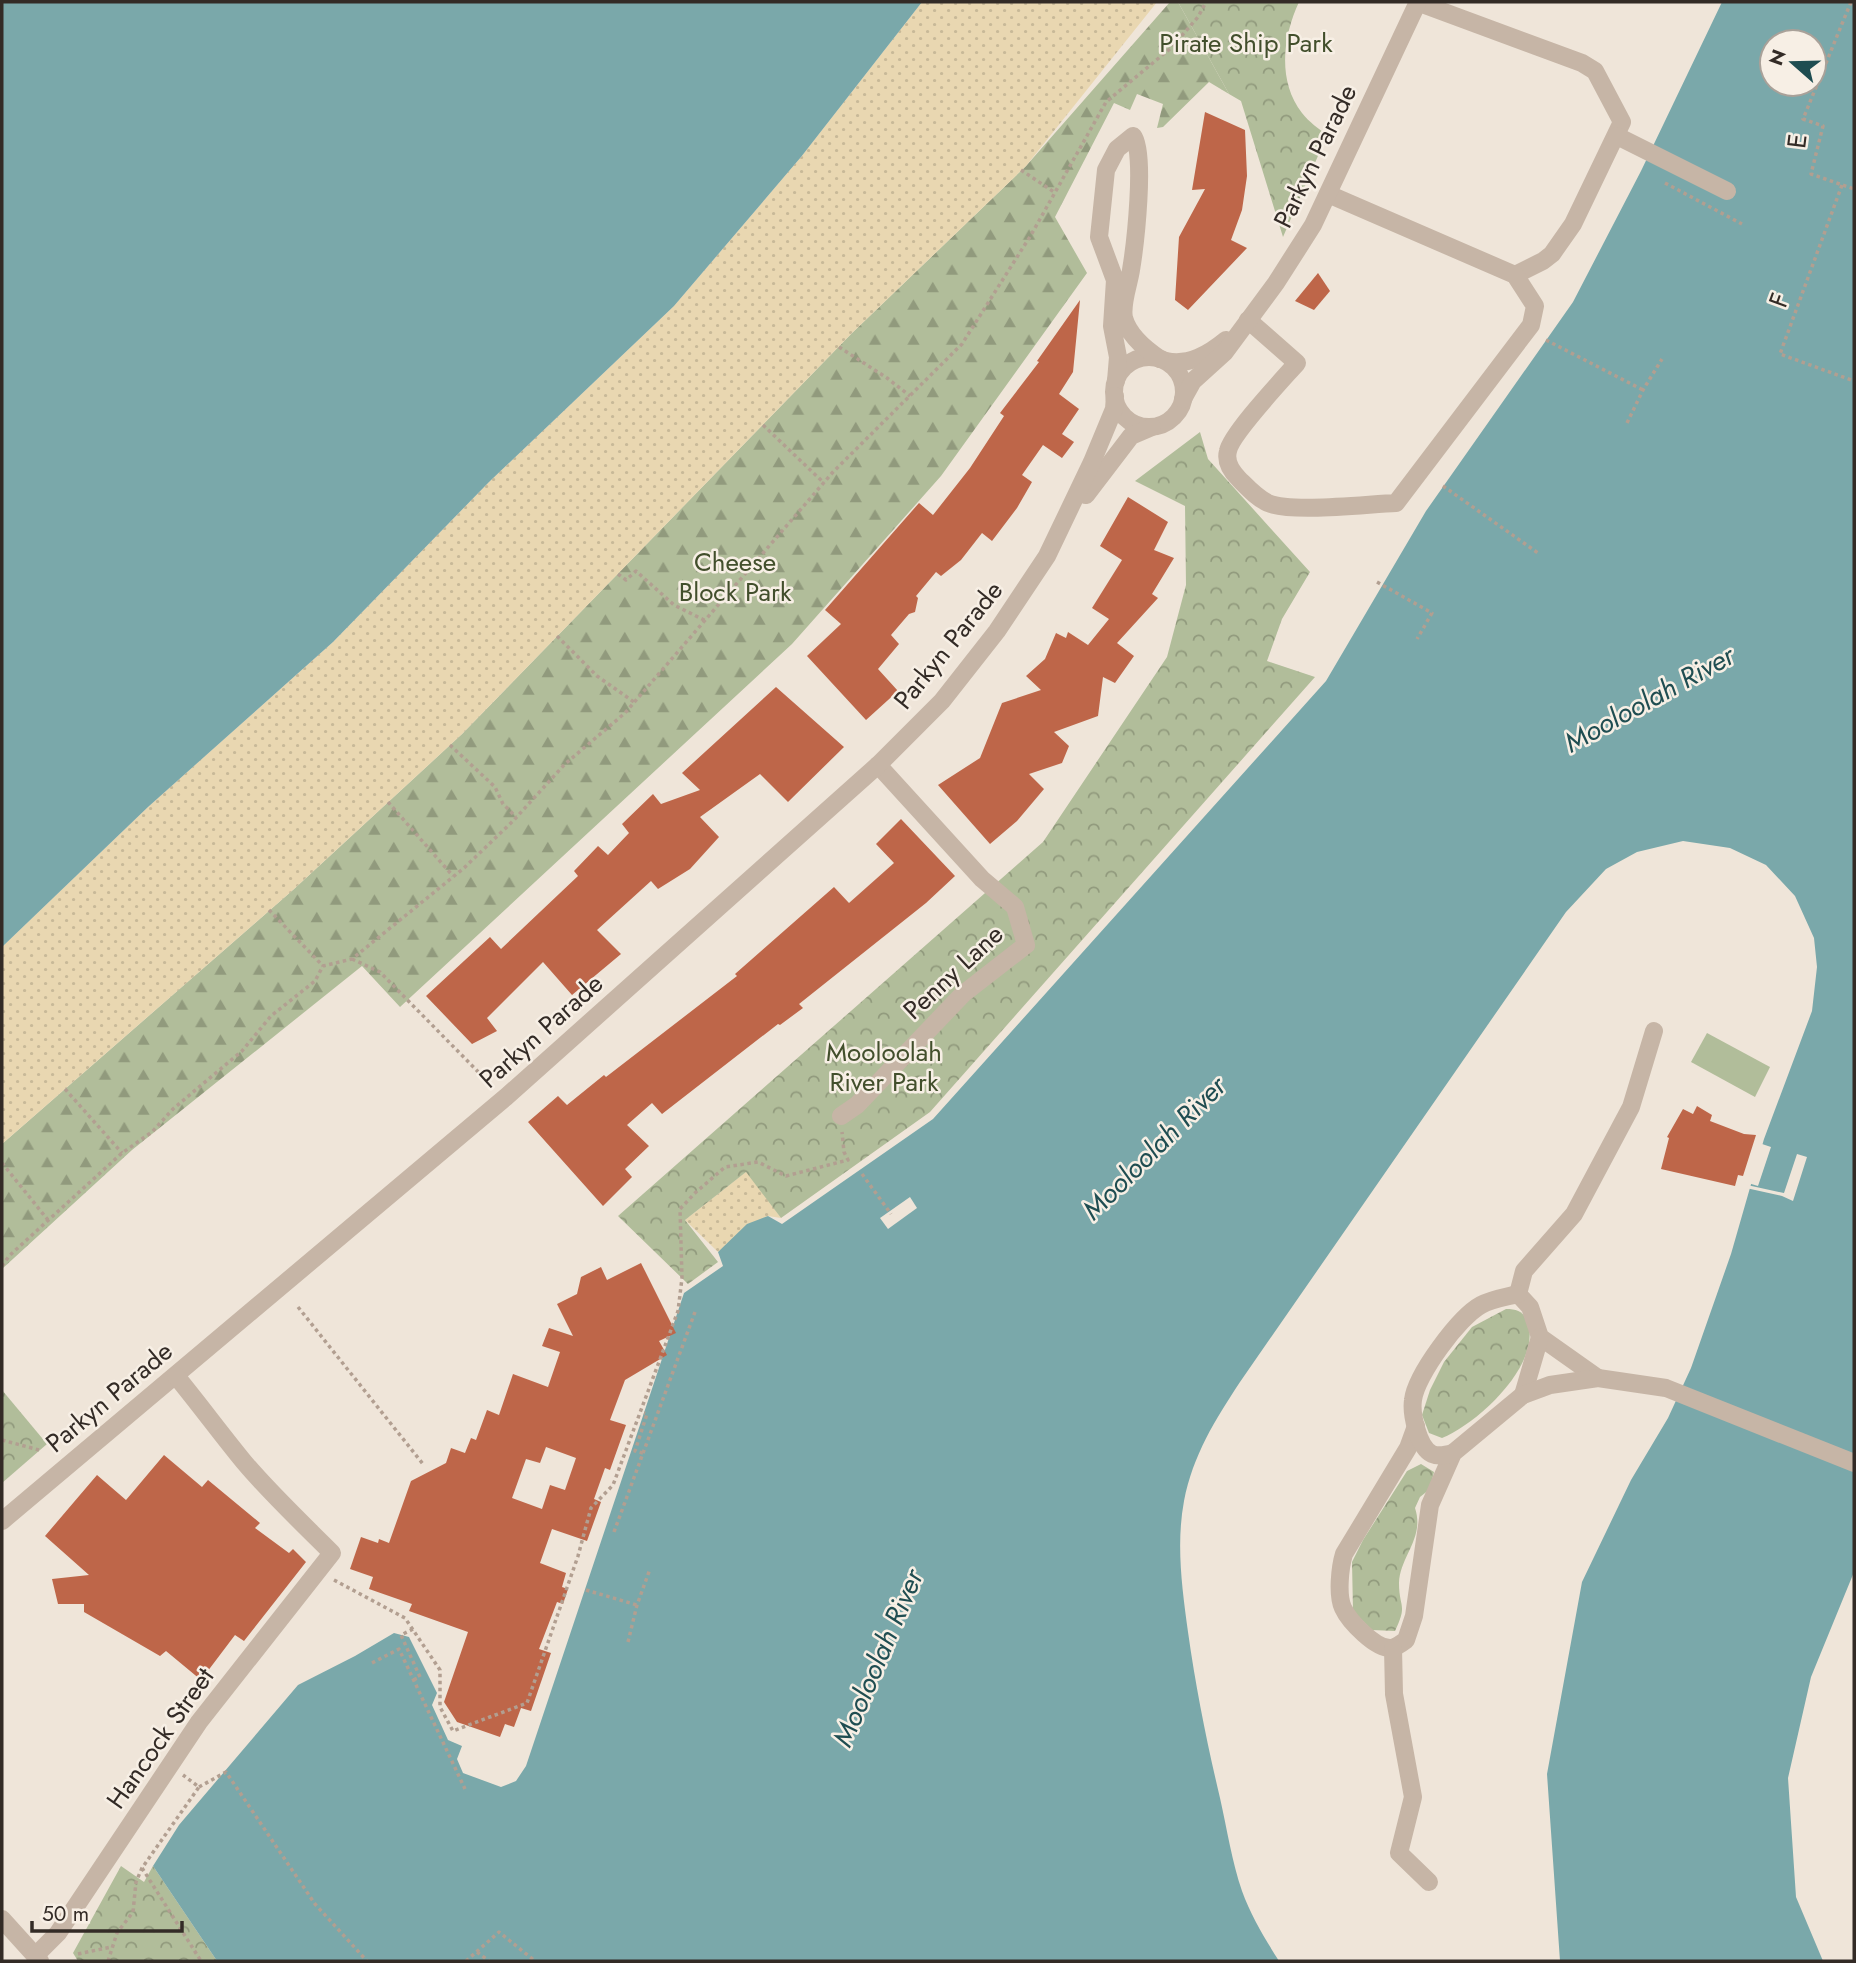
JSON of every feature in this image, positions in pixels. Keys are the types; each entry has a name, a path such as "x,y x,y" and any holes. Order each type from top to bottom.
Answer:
{"street":[{"path":"1418,2 1582,63 1595,71 1622,122 1573,224 1552,254 1515,275"},
{"name":"Parkyn Parade","path":"1183,400 1193,381 1221,357 1294,256 1328,194 1418,2"},
{"name":"Parkyn Parade","path":"2,1521 506,1097 878,765 942,701 997,632 1040,568 1061,530 1112,414 1118,357 1112,326 1115,280 1099,237 1106,170 1117,149 1133,135 1138,145 1140,163 1135,240 1124,315 1136,339 1163,360 1177,363 1196,359 1218,346 1246,322"},
{"path":"1617,136 1727,191"},
{"path":"1246,322 1297,363 1235,436 1228,451 1231,471 1251,492 1269,504 1300,508 1396,503 1531,325 1535,306 1515,275 1328,194"},
{"path":"1146,357 1163,360 1181,376 1184,388 1183,400 1172,419 1152,427 1142,426 1121,412 1116,389 1125,367 1146,357"},
{"name":"Parkyn Parade","path":"1061,530 1123,443 1134,433 1152,427"},
{"name":"Penny Lane","path":"841,1116 857,1105 963,994 1026,944 1015,907 982,879 878,765"},
{"path":"1518,1294 1524,1271 1574,1214 1631,1107 1654,1031"},
{"path":"1518,1294 1530,1307 1540,1337 1524,1395"},
{"path":"1518,1294 1482,1304 1456,1326 1430,1363 1413,1399 1416,1426 1422,1445 1431,1454 1439,1456 1453,1453 1524,1395 1550,1385 1598,1378 1666,1388 1854,1463"},
{"path":"1540,1337 1598,1378"},
{"name":"Hancock Street","path":"37,1958 55,1937 199,1722 332,1553 243,1461 211,1417 176,1376"},
{"path":"1416,1426 1408,1448 1344,1554 1339,1568 1342,1607 1361,1633 1382,1647 1393,1648 1406,1640 1413,1616 1430,1506 1453,1453"},
{"path":"1393,1648 1394,1694 1413,1797 1399,1853 1429,1882"},
{"path":"2,1920 37,1958"}],"path":[{"path":"2,1266 9,1255 122,1153 152,1132 173,1109 242,1051 271,1016 315,981 323,966 352,959 453,876 516,817 565,764 634,702 824,483 962,344 1031,235 1106,102 1172,47 1198,17 1206,2"},
{"name":"E","path":"1850,2 1803,119 1823,126 1811,174 1854,189"},
{"path":"1021,170 1055,193"},
{"path":"1664,183 1742,224"},
{"name":"F","path":"1842,185 1780,354 1854,381"},
{"path":"1546,340 1643,390"},
{"path":"839,347 887,377 910,396"},
{"path":"1627,423 1661,359"},
{"path":"763,425 824,483"},
{"path":"1443,486 1538,553"},
{"path":"618,573 626,580 636,571 674,605 706,621"},
{"path":"1377,582 1432,613 1417,639"},
{"path":"557,636 597,676 634,702"},
{"path":"450,745 495,787 503,804 516,817"},
{"path":"388,802 453,876"},
{"path":"269,911 323,966"},
{"path":"352,959 380,972 486,1082 506,1097"},
{"path":"65,1089 122,1153"},
{"path":"330,1578 405,1618 440,1670 440,1707 453,1731 527,1703 578,1556 591,1508 613,1485 678,1311 682,1278 680,1209 725,1167 758,1161 786,1176 848,1160 844,1152 841,1116"},
{"path":"2,1163 48,1220"},
{"path":"862,1174 891,1214"},
{"path":"298,1307 423,1464"},
{"path":"614,1532 695,1312"},
{"path":"643,1453 635,1451 647,1414 644,1413"},
{"path":"2,1440 39,1450"},
{"path":"628,1642 650,1569"},
{"path":"586,1590 637,1605"},
{"path":"413,1629 401,1634 420,1677 413,1680"},
{"path":"372,1663 399,1649 465,1789"},
{"path":"171,1766 199,1787"},
{"path":"108,1961 117,1933 133,1912 136,1882 142,1868 199,1787 226,1772 315,1904 367,1961"},
{"path":"142,1868 201,1961"},
{"path":"466,1961 499,1932 536,1961"},
{"path":"78,1954 111,1947"},
{"path":"477,1952 489,1961"}],"green space":[{"name":"Cheese Block Park","path":"1170,2 1178,2 1229,94 1209,82 1163,127 1157,128 1163,104 1137,94 1130,110 1114,103 1055,217 1087,273 941,476 792,644 400,1007 362,966 132,1150 2,1269 2,1144 294,889 462,734 851,334 1026,166"},
{"name":"Pirate Ship Park","path":"1178,2 1299,2 1286,44 1286,73 1294,100 1302,113 1327,135 1283,237 1241,101 1229,94"},
{"name":"Mooloolah River Park","path":"1200,432 1208,459 1310,572 1282,619 1267,661 1315,677 930,1112 781,1218 746,1172 685,1220 718,1262 688,1284 618,1216 1043,842 1167,657 1186,585 1185,506 1135,481"},
{"path":"1707,1033 1770,1067 1755,1097 1691,1062"},
{"path":"1506,1309 1521,1313 1529,1327 1529,1343 1524,1360 1514,1377 1487,1408 1456,1431 1442,1438 1429,1433 1422,1415 1430,1390 1444,1362 1472,1327"},
{"path":"2,1390 47,1444 2,1483"},
{"path":"1421,1464 1434,1472 1430,1489 1420,1497 1415,1508 1415,1538 1400,1573 1401,1616 1395,1631 1372,1630 1353,1611 1352,1562 1407,1471"},
{"path":"121,1866 144,1882 153,1866 217,1961 78,1961 73,1953"}],"sand":[{"path":"922,2 1157,2 1026,166 851,334 462,734 294,889 2,1144 2,947 148,807 333,642 489,482 674,306 801,157"},
{"path":"747,1171 781,1218 768,1216 718,1252 685,1220"}],"water":[{"path":"2,2 922,2 801,157 674,306 489,482 333,642 148,807 2,947"},
{"name":"Mooloolah River","path":"1722,2 1854,2 1854,1572 1811,1677 1788,1778 1796,1897 1823,1961 1560,1961 1547,1774 1582,1582 1631,1480 1668,1418 1691,1368 1731,1254 1764,1139 1812,1011 1817,967 1814,938 1795,896 1766,865 1730,848 1683,841 1637,852 1606,869 1566,912 1240,1382 1214,1424 1193,1468 1184,1501 1180,1550 1195,1674 1238,1880 1254,1918 1279,1961 217,1961 153,1866 179,1825 298,1685 394,1633 409,1637 437,1693 432,1705 448,1740 462,1746 457,1759 463,1773 501,1787 516,1781 526,1766 684,1293 723,1266 718,1252 747,1224 768,1216 782,1224 933,1119 1326,681 1426,511 1573,302 1641,171"}],"pier":[{"path":"1759,1143 1771,1147 1758,1186 1748,1183"},
{"path":"1797,1154 1807,1157 1793,1201 1746,1188 1747,1185 1784,1193"},
{"path":"910,1197 917,1208 888,1229 880,1218"}],"building":[{"path":"1205,112 1245,130 1247,176 1242,210 1231,240 1247,248 1188,310 1175,300 1179,237 1205,189 1192,190"},
{"path":"1318,273 1330,291 1314,310 1295,301"},
{"path":"1080,300 1073,372 1059,394 1079,409 1062,434 1074,442 1062,458 1043,445 1022,475 1032,482 1017,508 992,541 982,533 961,560 941,576 936,572 916,596 918,598 915,612 909,614 891,635 899,644 878,669 898,691 866,720 807,656 841,624 825,610 919,503 933,515 970,468 1004,416 1000,413 1039,362 1037,361"},
{"path":"1128,497 1168,522 1154,550 1174,558 1152,594 1158,598 1117,643 1134,656 1115,683 1103,677 1098,716 1054,732 1069,746 1062,763 1029,774 1044,789 1017,821 990,844 938,785 980,758 1002,703 1041,690 1026,676 1045,659 1056,633 1066,638 1068,632 1088,645 1109,619 1092,608 1122,560 1100,546"},
{"path":"776,687 844,747 788,802 760,774 700,817 719,837 690,869 658,889 651,881 597,930 621,954 572,995 543,962 487,1018 497,1031 472,1044 426,996 490,937 501,949 578,876 574,871 598,846 608,855 629,833 622,824 653,794 661,804 700,790 682,773"},
{"path":"901,819 955,876 926,903 799,1004 803,1008 778,1024 662,1114 652,1103 627,1125 649,1146 625,1169 632,1177 603,1206 528,1122 558,1096 567,1105 604,1075 606,1077 737,976 735,974 834,887 849,903 894,863 876,844"},
{"path":"1697,1106 1712,1115 1710,1121 1744,1134 1756,1135 1743,1176 1738,1175 1735,1186 1661,1169 1669,1138 1667,1137 1683,1109 1693,1114"},
{"path":"641,1263 676,1333 659,1341 667,1355 625,1380 610,1420 626,1425 610,1470 605,1468 594,1499 601,1502 587,1541 552,1529 540,1563 566,1573 562,1587 568,1589 563,1604 557,1602 539,1649 551,1653 531,1711 521,1708 514,1727 505,1724 500,1737 457,1722 444,1702 468,1632 409,1611 412,1604 369,1589 373,1577 350,1569 361,1537 378,1543 379,1539 389,1543 411,1481 446,1463 451,1448 465,1453 471,1438 476,1440 487,1410 499,1415 513,1374 548,1387 560,1352 542,1346 549,1328 573,1336 557,1304 577,1294 581,1277 601,1267 607,1280","holes":["546,1447 576,1458 565,1490 550,1485 542,1509 512,1498 526,1459 540,1463"]},
{"path":"164,1455 202,1487 208,1480 260,1523 255,1528 289,1553 293,1549 306,1562 244,1641 235,1635 201,1680 166,1651 160,1656 84,1612 84,1604 58,1604 52,1579 89,1575 45,1536 97,1475 126,1500"}]}
